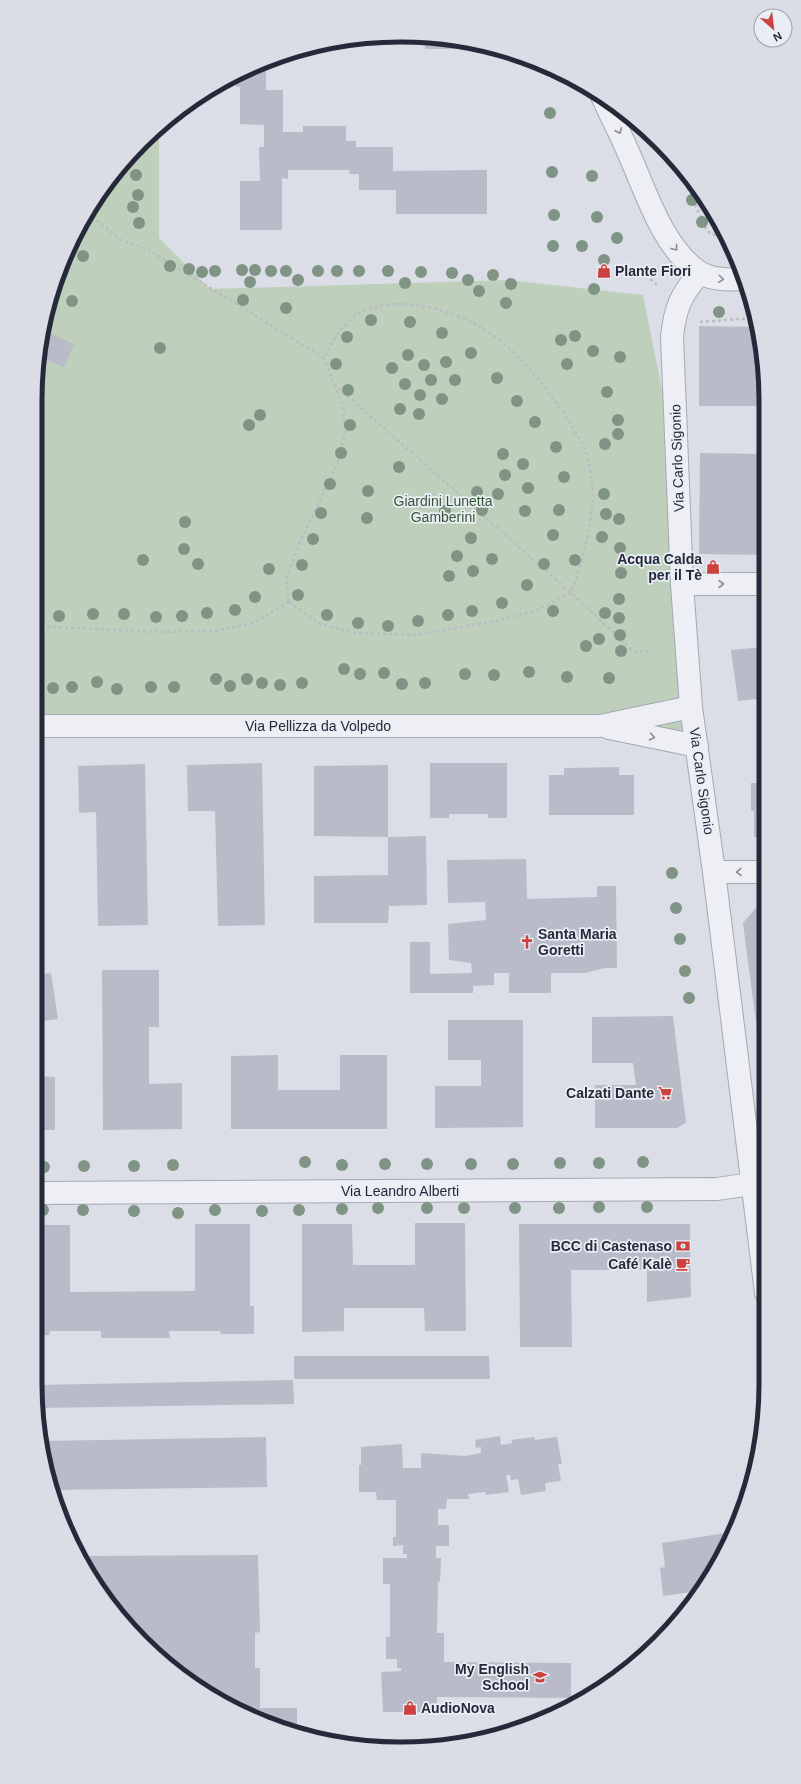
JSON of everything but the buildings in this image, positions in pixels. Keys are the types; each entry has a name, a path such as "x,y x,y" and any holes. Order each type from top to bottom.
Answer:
{"street":[{"path":"607,107 661,225 674,248 700,273 714,278 738,279"},
{"name":"Via Carlo Sigonio","path":"700,273 682,296 674,316 672,337 682,584 691,707 759,1182"},
{"path":"682,584 759,584"},
{"name":"Via Pellizza da Volpedo","path":"600,726 691,707"},
{"name":"Via Pellizza da Volpedo","path":"42,726 600,726 697,746"},
{"path":"714,872 759,872"},
{"name":"Via Leandro Alberti","path":"42,1194 717,1189 759,1182"}],"path":[{"path":"686,183 708,231 720,237"},
{"path":"92,217 121,240 147,249 324,358 343,407 345,431 339,460 300,542 286,578 289,602 318,623 353,633 416,635 501,620 530,612 571,593 579,572 591,514 592,482 585,448 565,416 525,364 503,344 477,325 442,311 411,304 386,304 364,311 349,320 334,338 324,358"},
{"path":"698,322 749,318"},
{"path":"334,384 571,593 634,652 648,651"},
{"path":"42,626 159,632 216,631 253,623 289,602"}],"green space":[{"name":"Giardini Lunetta Gamberini","path":"159,136 159,238 210,289 508,280 643,295 665,404 684,736 42,736 42,400 45,354 49,331 54,308 69,263 90,221 116,182 131,164"},
{"path":"703,208 715,229 713,228"}],"place":[{"name":"Plante Fiori","path":"604,271"},
{"name":"Acqua Calda per il Tè","path":"713,567"},
{"name":"Santa Maria Goretti","path":"527,942"},
{"name":"Calzati Dante","path":"665,1093"},
{"name":"BCC di Castenaso","path":"683,1246"},
{"name":"Café Kalè","path":"683,1264"},
{"name":"My English School","path":"540,1677"},
{"name":"AudioNova","path":"410,1708"}]}
